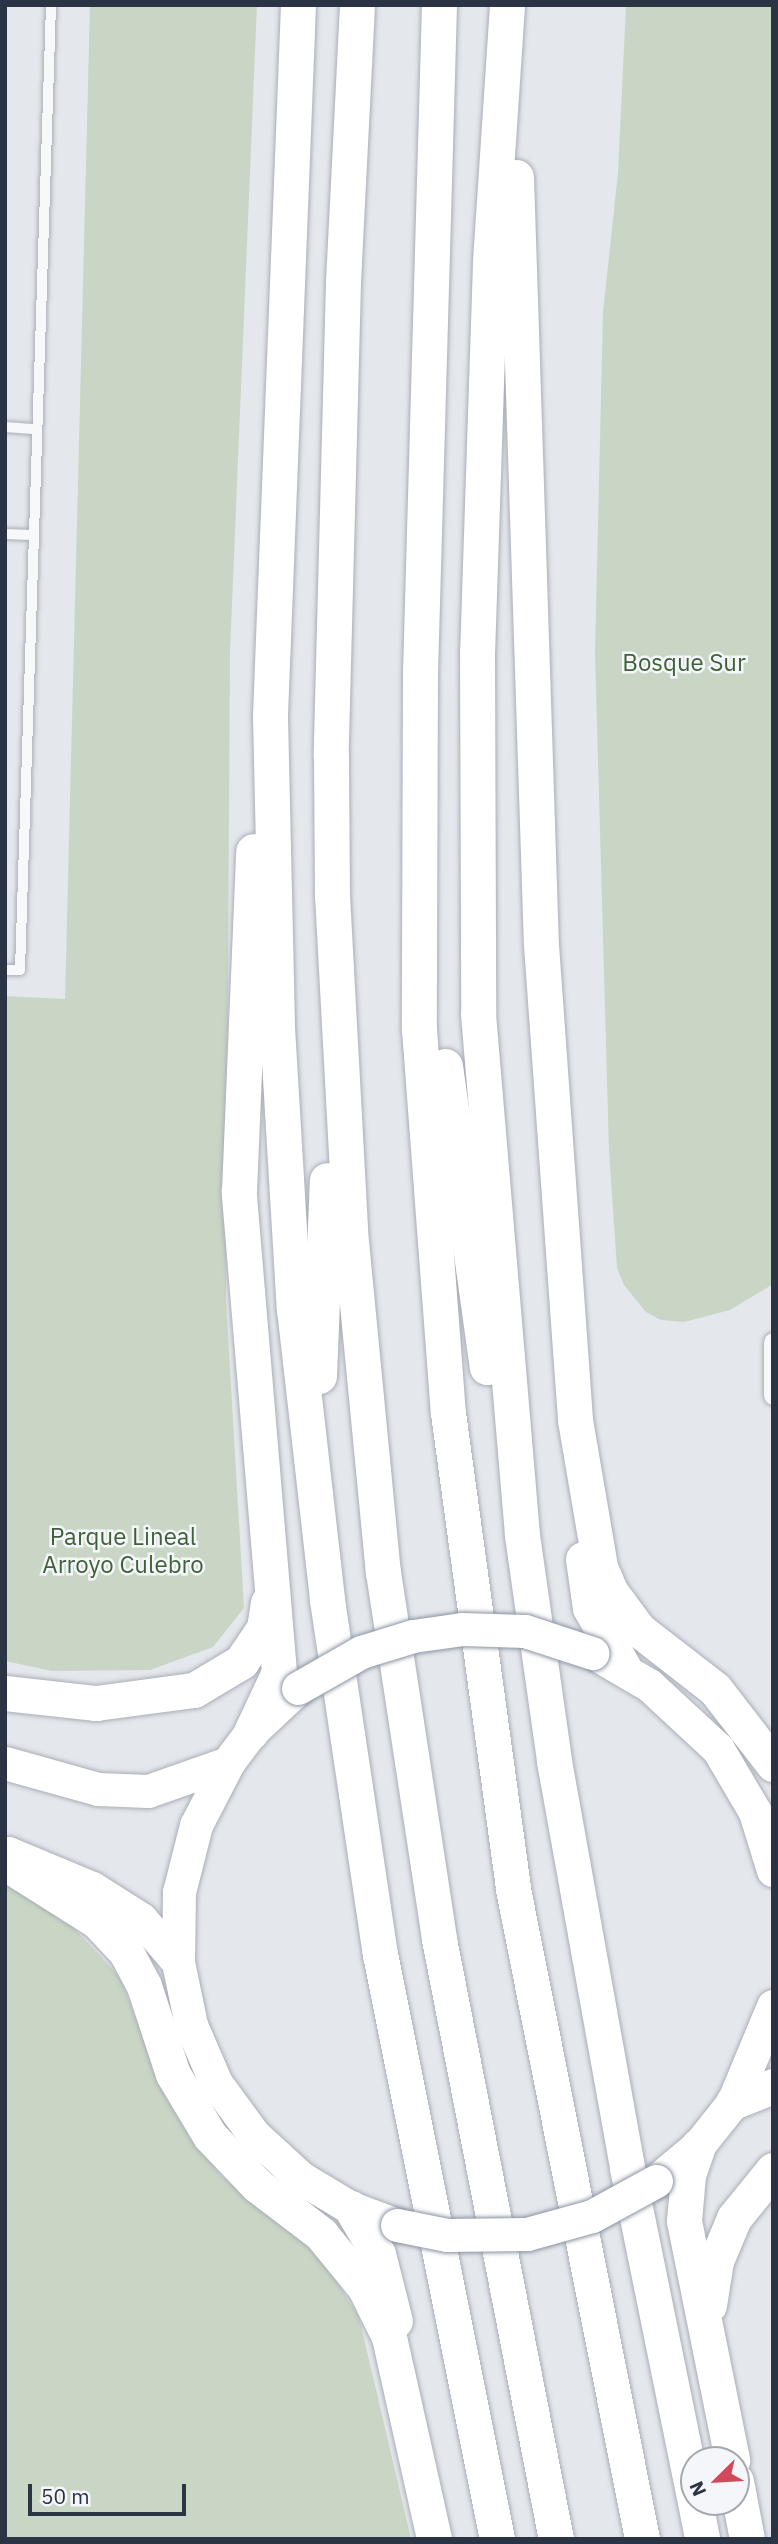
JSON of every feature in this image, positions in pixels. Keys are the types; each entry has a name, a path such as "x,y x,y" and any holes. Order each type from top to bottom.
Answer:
{"highway":[{"path":"298,5 270,716 277,1027 293,1296 327,1600 380,1954 497,2539"},
{"path":"357,5 343,282 331,756 340,1094 383,1572 439,1939 556,2539"},
{"path":"439,5 420,673 419,1029 448,1413 465,1563 516,1903 642,2539"},
{"path":"507,5 490,263 477,638 478,1014 522,1535 580,1919 683,2446"},
{"path":"513,5 541,945 586,1585 598,1628 624,1668"},
{"path":"251,1732 279,1672 239,1191 258,754 270,716"},
{"path":"420,904 438,991 452,1132 490,1389 522,1535"},
{"path":"327,1600 318,1382 329,1137 340,1094"},
{"path":"575,1420 600,1567 610,1591 639,1630 715,1689 773,1763"},
{"path":"5,1693 96,1703 194,1690 219,1678 255,1646 264,1628 272,1574"},
{"path":"773,1870 755,1812 718,1749 670,1702 624,1668 593,1653 525,1632 462,1629 412,1636 361,1652 298,1688 251,1732 228,1763 196,1825 179,1892 178,1962 191,2025 216,2083 254,2135 301,2178 351,2208 397,2225 447,2235 527,2234 592,2216 656,2181 698,2146 733,2102 773,2006"},
{"path":"5,1763 98,1789 148,1791 228,1763"},
{"path":"5,1852 92,1888 141,1919 178,1962"},
{"path":"5,1863 97,1921 125,1952 144,1986 173,2074 209,2136 257,2185 321,2234 365,2288 389,2337 435,2539"},
{"path":"733,2102 773,2086"},
{"path":"698,2146 688,2175 684,2221 729,2446"},
{"path":"705,2322 724,2240 749,2196 773,2170"},
{"path":"351,2208 387,2279 435,2539"},
{"path":"697,2516 702,2539"},
{"path":"743,2516 747,2539"}],"street":[{"path":"773,1342 773,1395"}],"lane":[{"path":"5,970 20,970 51,5"},
{"path":"5,427 36,429"},
{"path":"5,534 32,535"}],"green space":[{"name":"Parque Lineal Arroyo Culebro","path":"90,5 257,5 230,652 226,1300 244,1608 213,1647 150,1670 52,1671 5,1661 5,996 65,999"},
{"name":"Bosque Sur","path":"626,5 773,5 773,1284 730,1310 684,1322 661,1320 646,1312 624,1285 617,1268 609,1151 595,653 603,312 618,173"},
{"path":"5,1884 69,1923 119,1976 171,2106 219,2174 320,2255 359,2317 411,2539 5,2539"}]}
